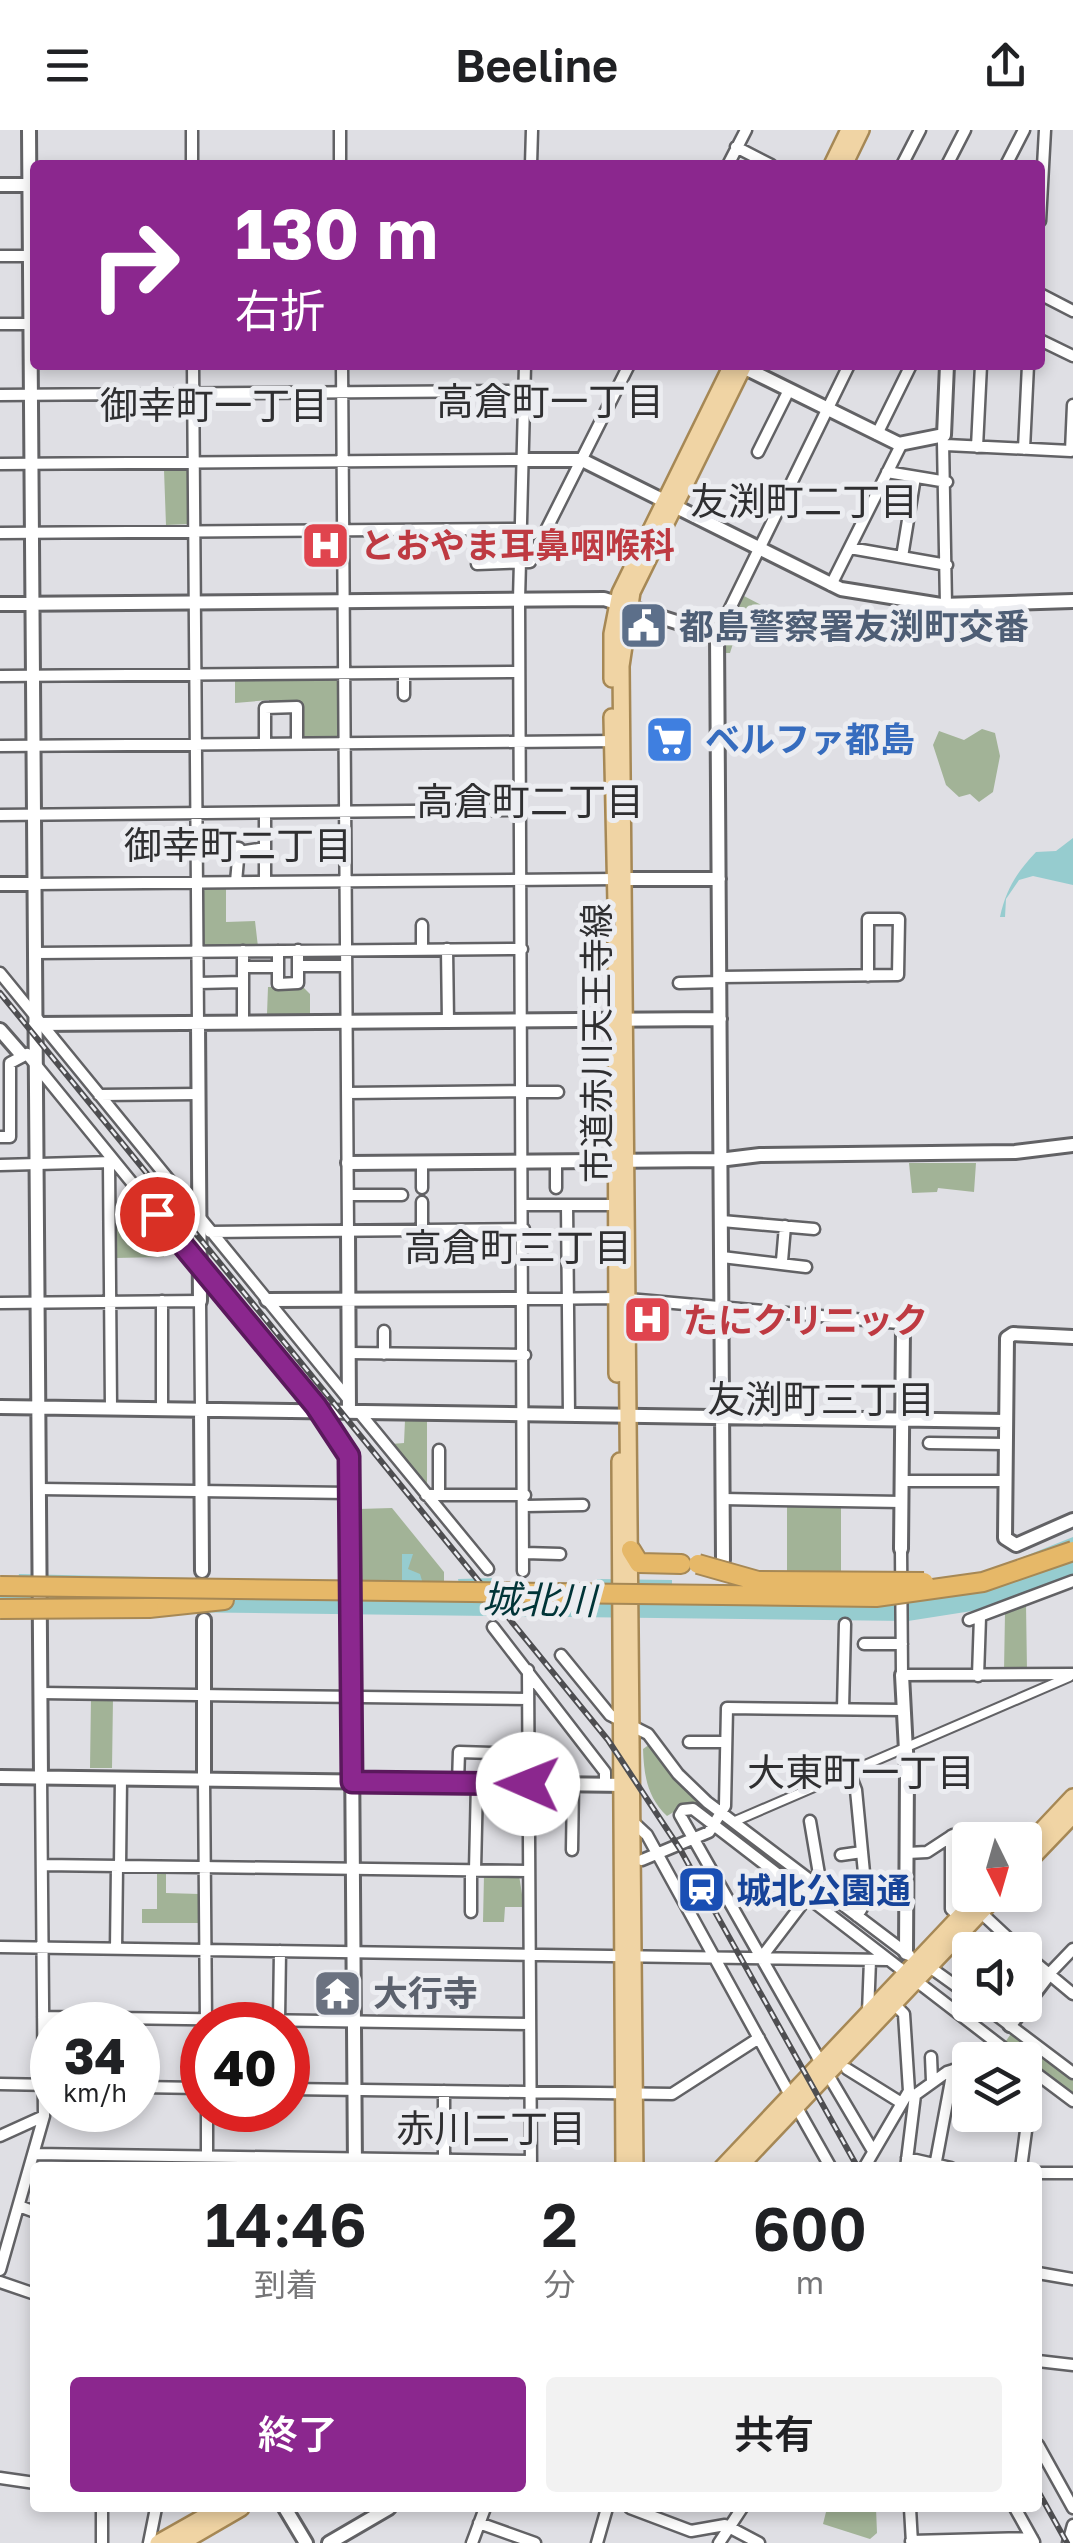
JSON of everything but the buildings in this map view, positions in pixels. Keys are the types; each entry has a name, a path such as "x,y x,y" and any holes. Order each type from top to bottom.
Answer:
{"highway":[{"path":"630,1564 689,1564 749,1580 907,1583 998,1569 1073,1549"},
{"path":"0,1586 876,1597 966,1586 1026,1570 1073,1549"},
{"path":"0,1598 877,1608 986,1594 1073,1565"},
{"path":"0,1609 114,1609 224,1600"}],"main road":[{"path":"834,160 849,130"},
{"path":"846,160 861,130"},
{"name":"市道赤川天王寺線","path":"628,1956 620,1785 627,1721 630,1564 622,1299 618,741 612,634 669,504 738,370"},
{"name":"市道赤川天王寺線","path":"621,1161 616,1205 622,1299"},
{"name":"市道赤川天王寺線","path":"624,1416 630,1564"},
{"name":"市道赤川天王寺線","path":"620,1785 632,1821 629,2094 635,2162"},
{"path":"1042,1830 1073,1797"},
{"path":"1042,1847 1073,1815"},
{"path":"824,2068 894,2004 918,1959 965,1912"},
{"path":"918,1959 968,1912"},
{"path":"738,2162 868,2014 910,1978"},
{"name":"市道赤川天王寺線","path":"624,2162 629,2094"},
{"path":"152,2541 212,2512"},
{"path":"181,2543 234,2512"}],"street":[{"path":"28,130 30,160"},
{"path":"192,130 192,160"},
{"path":"340,130 340,160"},
{"path":"531,160 532,130"},
{"path":"730,160 742,130"},
{"path":"905,160 920,130"},
{"path":"950,160 965,130"},
{"path":"1010,160 1024,130"},
{"path":"1043,160 1045,130"},
{"path":"736,147 761,160"},
{"path":"0,185 30,185"},
{"path":"0,256 30,256"},
{"path":"1045,297 1073,311"},
{"path":"0,324 30,324"},
{"path":"1045,342 1073,356"},
{"path":"31,370 43,2002"},
{"path":"193,370 203,1227 202,1570"},
{"path":"342,370 352,1408"},
{"path":"523,1570 526,1414 519,600 526,370"},
{"path":"477,564 530,562 626,370"},
{"path":"748,370 900,445 943,442 1071,451 1073,405"},
{"path":"723,1560 717,634 846,370"},
{"path":"877,434 909,370"},
{"path":"946,605 947,482 943,442 947,370"},
{"path":"977,447 980,370"},
{"path":"1024,449 1028,370"},
{"path":"758,452 788,390"},
{"path":"0,395 525,391"},
{"path":"831,585 900,445"},
{"path":"0,464 582,460 831,585 946,605 1073,601"},
{"path":"887,472 947,482"},
{"path":"902,557 915,477"},
{"path":"0,533 521,529"},
{"path":"850,548 947,565"},
{"path":"0,604 519,600 622,604 717,634"},
{"path":"0,676 520,672"},
{"path":"404,673 404,695"},
{"path":"265,744 265,708 297,708 297,744"},
{"path":"0,746 618,741"},
{"path":"0,815 521,810"},
{"path":"265,812 265,882"},
{"path":"197,848 240,848 236,882"},
{"path":"240,852 265,848"},
{"path":"0,884 719,878"},
{"path":"679,983 898,975 899,919 868,919 868,976"},
{"path":"422,925 422,949"},
{"path":"447,949 448,1021"},
{"path":"35,952 522,949"},
{"path":"278,951 278,984 298,983 298,950"},
{"path":"243,951 243,1022"},
{"path":"298,966 346,966"},
{"path":"243,967 278,967"},
{"path":"0,973 352,1408 433,1495 488,1570"},
{"path":"198,982 243,982"},
{"path":"37,1021 720,1019"},
{"path":"2,1029 200,1266 348,1453 356,2162"},
{"path":"0,1137 10,1137 10,1062 21,1054"},
{"path":"347,1093 558,1092"},
{"path":"99,1095 199,1094"},
{"path":"348,1163 721,1160 760,1155 1015,1152 1073,1146"},
{"path":"0,1165 112,1162"},
{"path":"111,1408 112,1162"},
{"path":"422,1162 422,1188"},
{"path":"556,1162 556,1188"},
{"path":"348,1194 402,1194"},
{"path":"422,1202 422,1230"},
{"path":"567,1205 569,1415"},
{"path":"524,1206 616,1205"},
{"path":"722,1220 814,1229"},
{"path":"782,1261 785,1226"},
{"path":"203,1227 524,1229"},
{"path":"722,1257 782,1261 806,1267"},
{"path":"267,1300 622,1299 899,1323 904,1575 902,1710 907,1853 918,1959"},
{"path":"0,1302 200,1301"},
{"path":"162,1302 162,1409"},
{"path":"384,1331 384,1354"},
{"path":"1073,1337 1008,1336 1004,1481 1008,1543 1016,1545 1073,1520"},
{"path":"349,1353 525,1355"},
{"path":"0,1407 318,1411 352,1408 1005,1421"},
{"path":"929,1443 1005,1444"},
{"path":"433,1495 439,1450"},
{"path":"902,1481 1004,1481"},
{"path":"39,1489 350,1493"},
{"path":"433,1495 583,1505"},
{"path":"722,1499 902,1502"},
{"path":"525,1553 560,1554"},
{"path":"978,1676 975,1618 1073,1581"},
{"path":"204,1620 206,2002"},
{"path":"843,1708 845,1624"},
{"path":"493,1627 605,1772 620,1785"},
{"path":"864,1644 902,1644"},
{"path":"561,1656 610,1715 648,1734 678,1774 720,1813 738,1820 814,1884 952,1983"},
{"path":"528,1670 531,2162"},
{"path":"902,1676 1073,1675"},
{"path":"738,1820 1073,1675"},
{"path":"40,1692 528,1700"},
{"path":"642,1860 713,1826 724,1806 724,1713 733,1706 902,1710"},
{"path":"689,1742 724,1742"},
{"path":"458,1783 459,1752 528,1754"},
{"path":"849,1772 856,1790 865,1883 860,1884 862,1908 857,1916"},
{"path":"0,1777 620,1785"},
{"path":"116,1949 121,1778"},
{"path":"471,1912 477,1783"},
{"path":"572,1850 574,1784"},
{"path":"872,2151 680,1816 683,1810 693,1809 995,2042"},
{"path":"632,1821 658,1855 828,2162"},
{"path":"761,1958 807,1897 818,1874 810,1822"},
{"path":"907,1853 927,1852 952,1836 952,1909 959,1916"},
{"path":"841,1855 862,1852"},
{"path":"42,1865 528,1871"},
{"path":"986,1912 1005,1932"},
{"path":"0,1946 888,1960"},
{"path":"997,2042 1073,1949"},
{"path":"279,2002 280,1951"},
{"path":"868,2014 870,1960"},
{"path":"1042,1970 1073,1994"},
{"path":"894,2004 904,2014 912,2093 906,2162"},
{"path":"310,2020 530,2024"},
{"path":"1006,2022 1073,2073"},
{"path":"310,2089 672,2094 759,2038"},
{"path":"931,2057 932,2082"},
{"path":"847,2068 900,2102"},
{"path":"868,2162 900,2102 952,2071"},
{"path":"921,2162 936,2161 941,2152 952,2077"},
{"path":"1042,2081 1073,2100"},
{"path":"0,2084 30,2085"},
{"path":"444,2091 444,2162"},
{"path":"0,2136 30,2122"},
{"path":"32,2162 40,2132"},
{"path":"34,2154 207,2162 206,2132"},
{"path":"1022,2162 1025,2132"},
{"path":"0,2270 30,2168"},
{"path":"1042,2173 1073,2173"},
{"path":"19,2206 30,2210"},
{"path":"1042,2274 1073,2278"},
{"path":"0,2282 30,2292"},
{"path":"1042,2361 1073,2365"},
{"path":"1042,2453 1073,2508"},
{"path":"0,2478 30,2482"},
{"path":"102,2512 102,2543"},
{"path":"152,2541 156,2512"},
{"path":"287,2512 306,2543"},
{"path":"330,2543 382,2512"},
{"path":"472,2543 483,2512"},
{"path":"597,2543 606,2512"},
{"path":"653,2512 691,2531 725,2525 759,2543"},
{"path":"719,2543 740,2512"},
{"path":"910,2512 912,2542 1033,2540 1017,2512"},
{"path":"479,2523 535,2543"},
{"path":"1068,2543 1073,2525"}],"green space":[{"path":"184,468 188,472 189,524 166,525 164,470"},
{"path":"744,596 812,632 736,634 730,653 725,653 726,631"},
{"path":"337,679 337,738 301,738 299,705 269,705 269,700 235,703 235,680"},
{"path":"982,729 995,733 1000,756 993,792 979,802 970,794 959,797 946,785 933,745 939,731 964,740"},
{"path":"226,887 226,922 255,921 258,947 207,947 203,943 203,892 206,888"},
{"path":"302,986 310,994 310,1014 267,1014 268,987"},
{"path":"909,1163 976,1163 974,1192 938,1188 937,1192 912,1193"},
{"path":"158,1220 164,1228 164,1257 115,1258 114,1222"},
{"path":"405,1420 427,1420 427,1490 391,1444 404,1443"},
{"path":"787,1504 841,1505 841,1575 787,1574"},
{"path":"392,1508 444,1572 444,1585 361,1583 358,1509"},
{"path":"1026,1604 1027,1671 1004,1671 1005,1613"},
{"path":"91,1698 113,1698 112,1768 90,1768"},
{"path":"650,1744 701,1804 682,1807 667,1816 660,1809 646,1777 643,1749"},
{"path":"157,1871 166,1871 166,1893 199,1894 199,1923 142,1923 142,1909 157,1909"},
{"path":"484,1875 519,1875 524,1907 505,1907 504,1922 483,1922"},
{"path":"1013,2031 1028,2042 1005,2042"},
{"path":"1042,2053 1073,2076 1073,2098 1042,2075"},
{"path":"826,2512 876,2512 877,2533 870,2539 823,2524"}],"water":[{"path":"1073,838 1073,885 1033,876 1019,880 1006,899 1005,917 1000,917 1005,898 1013,882 1036,852 1056,851"},
{"name":"城北川","path":"1073,1537 1073,1574 991,1608 908,1621 0,1610 0,1577 18,1578 19,1574 402,1583 402,1554 413,1554 408,1569 420,1574 423,1584 495,1578 495,1584 582,1586 582,1582 589,1582 589,1587 597,1586 597,1579 672,1580 672,1587 717,1584 718,1588 965,1580"}],"railway":[{"path":"0,993 608,1740 680,1849 855,2162"},
{"path":"1042,2498 1067,2543"}],"place":[{"name":"とおやま耳鼻咽喉科","path":"325,545"},
{"name":"都島警察署友渕町交番","path":"644,626"},
{"name":"ベルファ都島","path":"670,739"},
{"name":"たにクリニック","path":"648,1320"},
{"name":"城北公園通","path":"701,1890"},
{"name":"大行寺","path":"338,1993"}],"district":[{"name":"高倉町一丁目","path":"550,400"},
{"name":"御幸町一丁目","path":"214,404"},
{"name":"友渕町二丁目","path":"804,500"},
{"name":"高倉町二丁目","path":"530,800"},
{"name":"御幸町二丁目","path":"238,844"},
{"name":"高倉町三丁目","path":"518,1246"},
{"name":"友渕町三丁目","path":"821,1398"},
{"name":"大東町一丁目","path":"861,1771"},
{"name":"赤川二丁目","path":"491,2127"}],"route":[{"path":"157,1214 316,1406 349,1456 352,1782 528,1784"}]}
